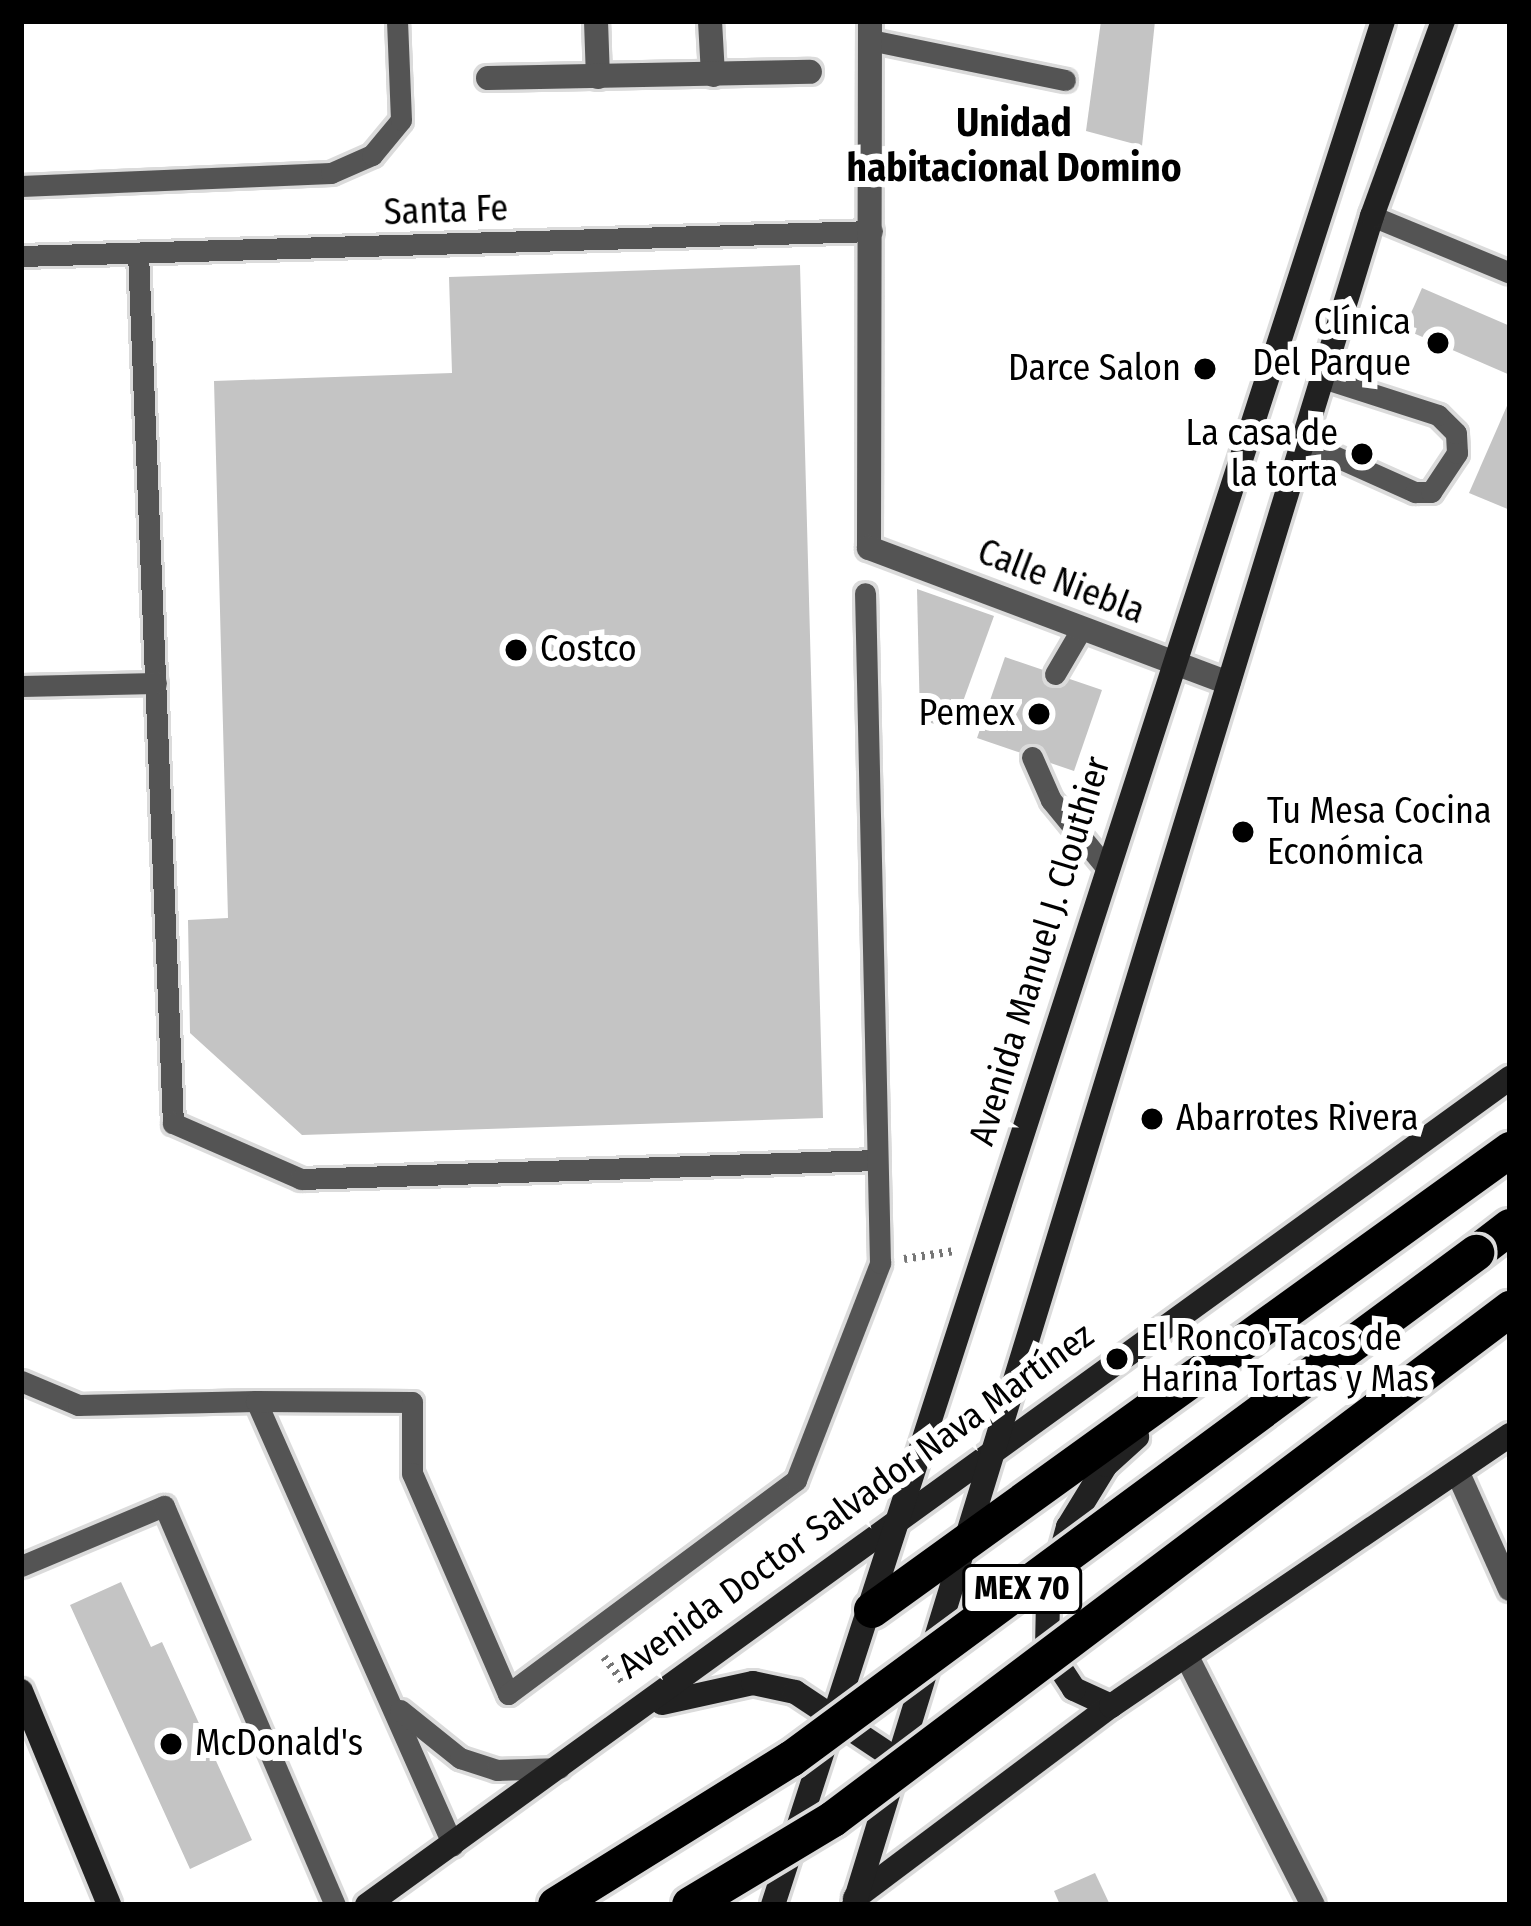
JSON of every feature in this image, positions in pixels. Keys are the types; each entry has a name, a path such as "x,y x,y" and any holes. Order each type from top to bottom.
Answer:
{"highway":[{"path":"872,1610 1510,1150"},
{"name":"MEX 70","path":"556,1905 791,1759 1510,1227"},
{"name":"MEX 70","path":"690,1905 833,1820 1510,1309"}],"main road":[{"name":"Avenida Manuel J. Clouthier","path":"773,1905 840,1715 1169,661 1383,21"},
{"path":"854,1903 902,1763 964,1542 1372,216 1443,21"},
{"name":"Avenida Doctor Salvador Nava Martínez","path":"367,1905 1510,1078"},
{"path":"1111,1706 1074,1690 1047,1648 1048,1600 1068,1527 1106,1465 1214,1366"},
{"path":"854,1903 1111,1706 1510,1435"},
{"path":"642,1709 753,1683 840,1715 902,1763"},
{"path":"21,1691 109,1905"},
{"path":"98,1879 130,1905"}],"street":[{"path":"596,21 598,77"},
{"path":"710,21 713,75"},
{"path":"870,31 872,231"},
{"path":"488,78 810,72"},
{"name":"Calle Niebla","path":"872,231 868,548 1228,683"},
{"path":"1457,1473 1510,1589"},
{"path":"1186,1654 1313,1905"}],"lane":[{"path":"21,186 331,173 372,155 401,120 397,21"},
{"path":"870,31 1065,80"},
{"path":"1372,216 1510,273"},
{"name":"Santa Fe","path":"21,256 872,231"},
{"path":"138,253 173,1123 301,1179 876,1160"},
{"path":"1303,442 1415,492 1431,492 1457,453 1456,433 1438,415 1323,378"},
{"path":"21,1381 78,1405 412,1402 412,1473 508,1694 796,1480 880,1262 866,593"},
{"path":"1055,674 1082,628"},
{"path":"21,686 156,683"},
{"path":"1032,757 1052,800 1105,866"},
{"path":"256,1401 453,1845"},
{"path":"21,1566 164,1506 335,1905"},
{"path":"387,1696 460,1758 497,1770 559,1768"}],"path":[{"path":"880,1262 985,1246"},
{"path":"588,1634 642,1709"}],"building":[{"path":"1101,21 1155,21 1142,146 1086,131"},
{"name":"Costco","path":"800,265 823,1118 302,1135 190,1033 188,920 228,918 214,381 452,373 449,277"},
{"path":"1422,288 1510,326 1510,375 1404,329"},
{"path":"1510,399 1510,510 1469,493"},
{"path":"917,589 994,616 953,729 920,720"},
{"name":"Pemex","path":"1005,657 1102,690 1074,771 977,738"},
{"name":"McDonald's","path":"121,1582 151,1647 162,1642 252,1840 190,1869 70,1605"},
{"path":"1095,1873 1110,1905 1060,1905 1054,1891"}],"place":[{"name":"Clínica Del Parque","path":"1438,343"},
{"name":"Darce Salon","path":"1205,369"},
{"name":"La casa de la torta","path":"1362,454"},
{"name":"Costco","path":"516,650"},
{"name":"Pemex","path":"1039,714"},
{"name":"Tu Mesa Cocina Económica","path":"1243,832"},
{"name":"Abarrotes Rivera","path":"1152,1119"},
{"name":"El Ronco Tacos de Harina Tortas y Mas","path":"1117,1359"},
{"name":"McDonald's","path":"171,1744"}],"district":[{"name":"Unidad habitacional Domino","path":"1014,146"}]}
